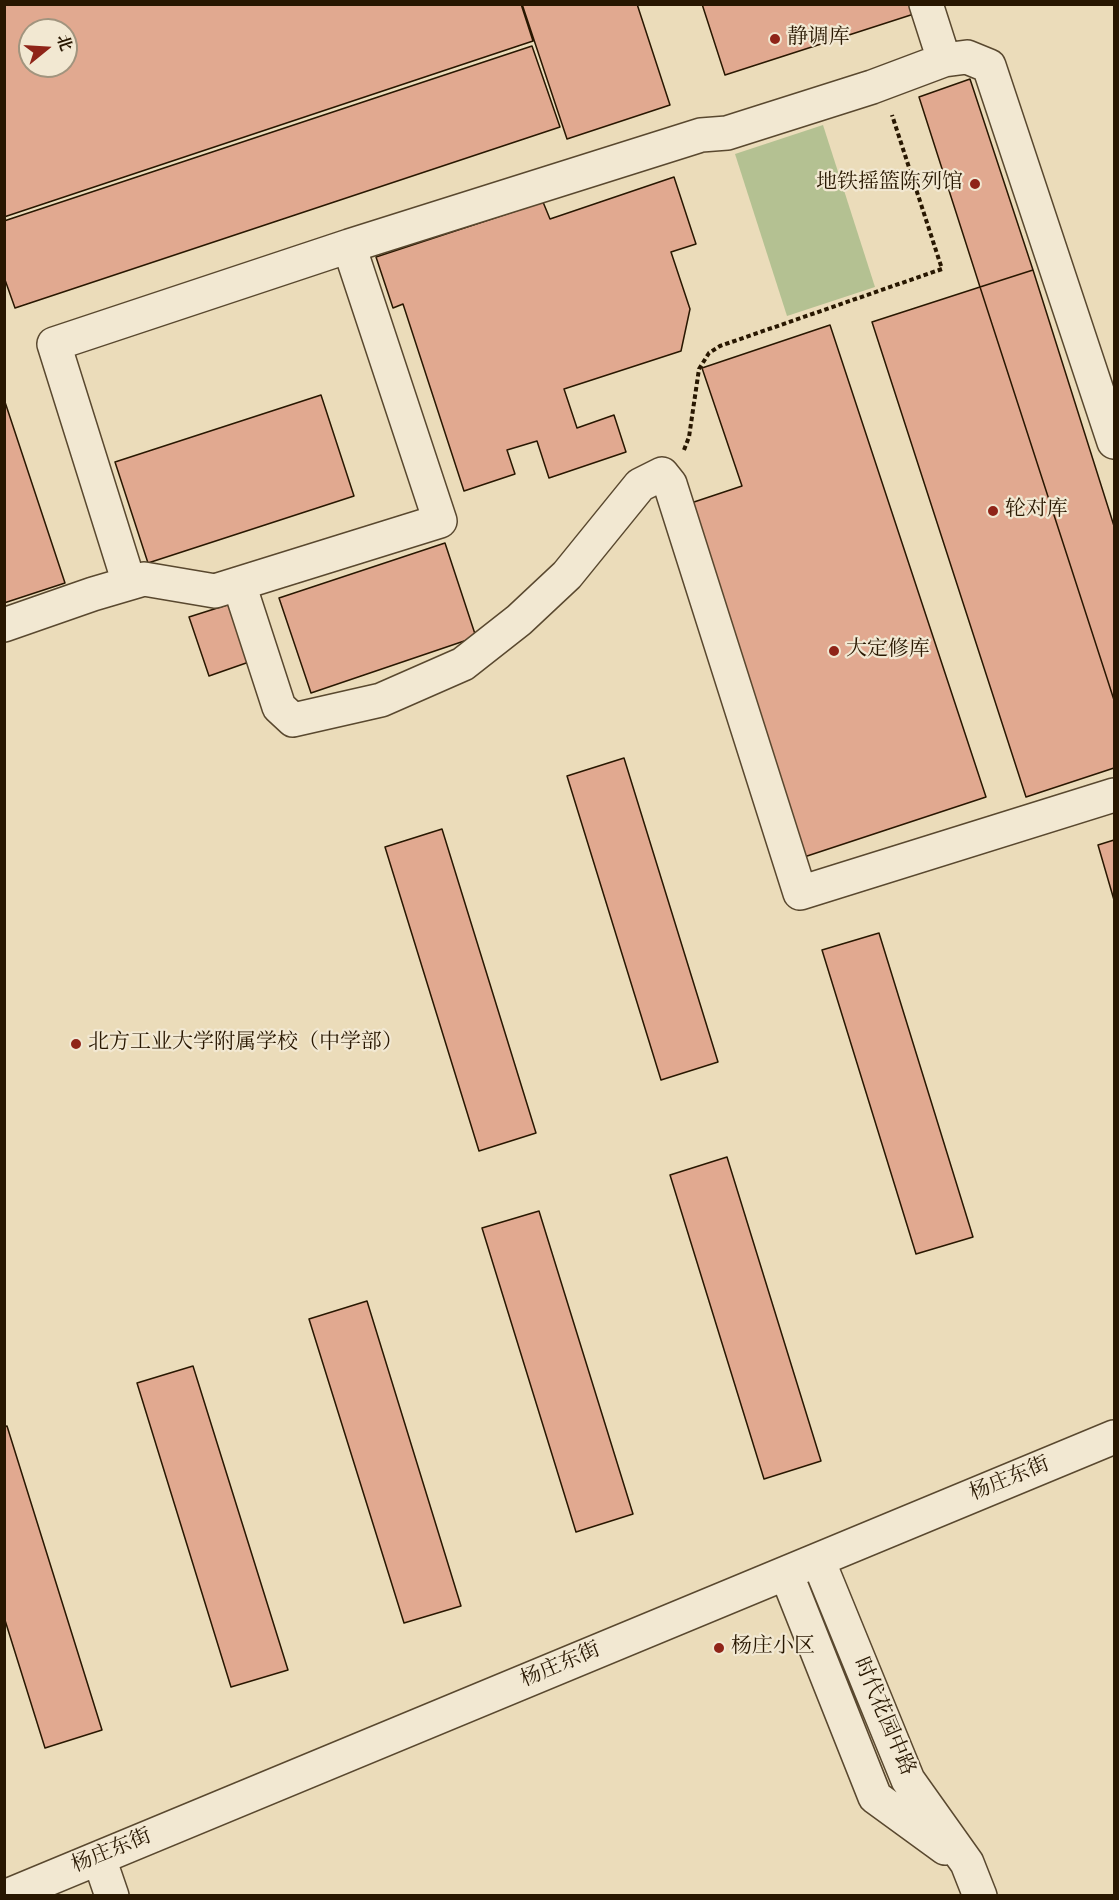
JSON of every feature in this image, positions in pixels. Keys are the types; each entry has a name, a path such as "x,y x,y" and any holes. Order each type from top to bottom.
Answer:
{"street":[{"path":"926,4 944,60"},
{"path":"129,583 54,344 349,246 689,139 707,134 727,133 882,83 944,60 967,57 989,66 1114,442"},
{"path":"4,625 144,579 215,591 440,521 349,246"},
{"path":"239,584 279,707 293,720 381,700 463,664 519,620 567,575 640,485 662,474 670,484 800,893 1114,795"},
{"name":"杨庄东街","path":"7,1896 68,1884 99,1858 1114,1437"},
{"name":"时代花园中路","path":"818,1560 908,1780 967,1863 980,1896"},
{"name":"时代花园中路","path":"786,1573 875,1797 967,1863"},
{"path":"99,1858 112,1896"}],"path":[{"path":"670,484 689,437 699,369 709,353 720,346 942,269 882,83"}],"green space":[{"path":"823,125 875,287 787,316 735,154"}],"building":[{"path":"4,4 521,4 533,41 4,217"},
{"path":"522,4 637,4 670,105 567,139"},
{"name":"静调库","path":"702,4 914,4 917,13 725,75"},
{"path":"532,46 560,127 15,308 4,277 4,221"},
{"name":"地铁摇篮陈列馆","path":"970,79 1033,270 980,287 919,97"},
{"path":"674,177 696,244 671,252 690,309 681,351 564,389 577,428 614,415 626,452 549,478 537,441 507,450 515,474 464,491 403,304 393,308 376,257 543,202 550,219"},
{"path":"1033,270 1114,526 1114,700 980,287"},
{"name":"轮对库","path":"980,287 1114,700 1114,768 1026,797 872,322"},
{"name":"大定修库","path":"830,325 986,797 798,859 682,506 742,486 702,368"},
{"path":"321,395 354,496 148,563 115,462"},
{"path":"4,399 65,583 4,603"},
{"path":"445,543 476,637 311,693 279,598"},
{"path":"230,604 249,662 209,676 189,617"},
{"path":"624,758 718,1062 661,1080 567,776"},
{"path":"442,829 536,1133 479,1151 385,847"},
{"path":"1114,840 1114,900 1098,845"},
{"path":"879,933 973,1237 916,1254 822,950"},
{"path":"727,1157 821,1461 764,1479 670,1175"},
{"path":"539,1211 633,1514 576,1532 482,1228"},
{"path":"367,1301 461,1606 404,1623 309,1319"},
{"path":"193,1366 288,1670 231,1687 137,1383"},
{"path":"7,1426 102,1730 45,1748 4,1617 4,1427"}],"place":[{"name":"静调库","path":"775,39"},
{"name":"地铁摇篮陈列馆","path":"975,184"},
{"name":"轮对库","path":"993,511"},
{"name":"大定修库","path":"834,651"},
{"name":"北方工业大学附属学校（中学部）","path":"76,1044"},
{"name":"杨庄小区","path":"719,1648"}]}
